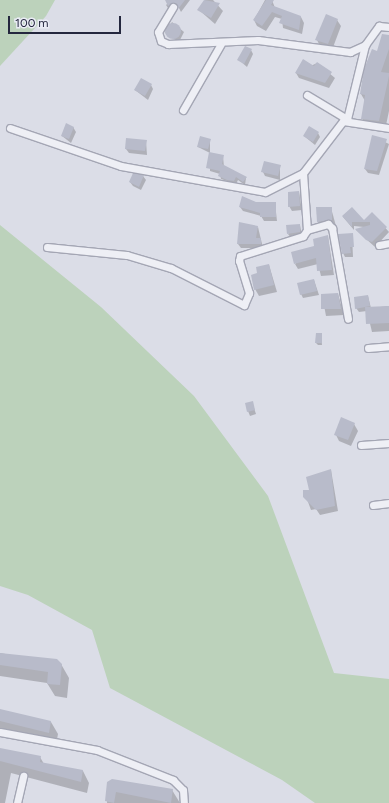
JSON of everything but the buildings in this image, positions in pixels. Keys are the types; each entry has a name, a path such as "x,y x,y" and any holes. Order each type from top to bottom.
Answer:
{"street":[{"path":"173,7 158,32 161,41 220,44 258,40 291,42 350,52 365,45"},
{"path":"10,128 120,166 247,191 265,192 303,174 336,128 347,119 365,45 373,29 379,26 389,27"},
{"path":"183,110 220,44"},
{"path":"307,95 347,119 389,128"},
{"path":"47,247 127,255 171,268 244,305 249,293 239,261 240,256 303,236 307,230 303,174"},
{"path":"307,230 330,225 348,319"},
{"path":"379,245 389,243"},
{"path":"368,348 389,346"},
{"path":"361,445 389,443"},
{"path":"373,505 389,503"},
{"path":"0,732 97,750 173,780 183,790 184,803"},
{"path":"17,803 22,776"}],"green space":[{"path":"0,0 55,0 46,16 0,66"},
{"path":"0,225 101,307 194,396 268,496 334,673 389,679 389,803 315,803 282,780 110,688 92,630 28,595 0,586"}]}
